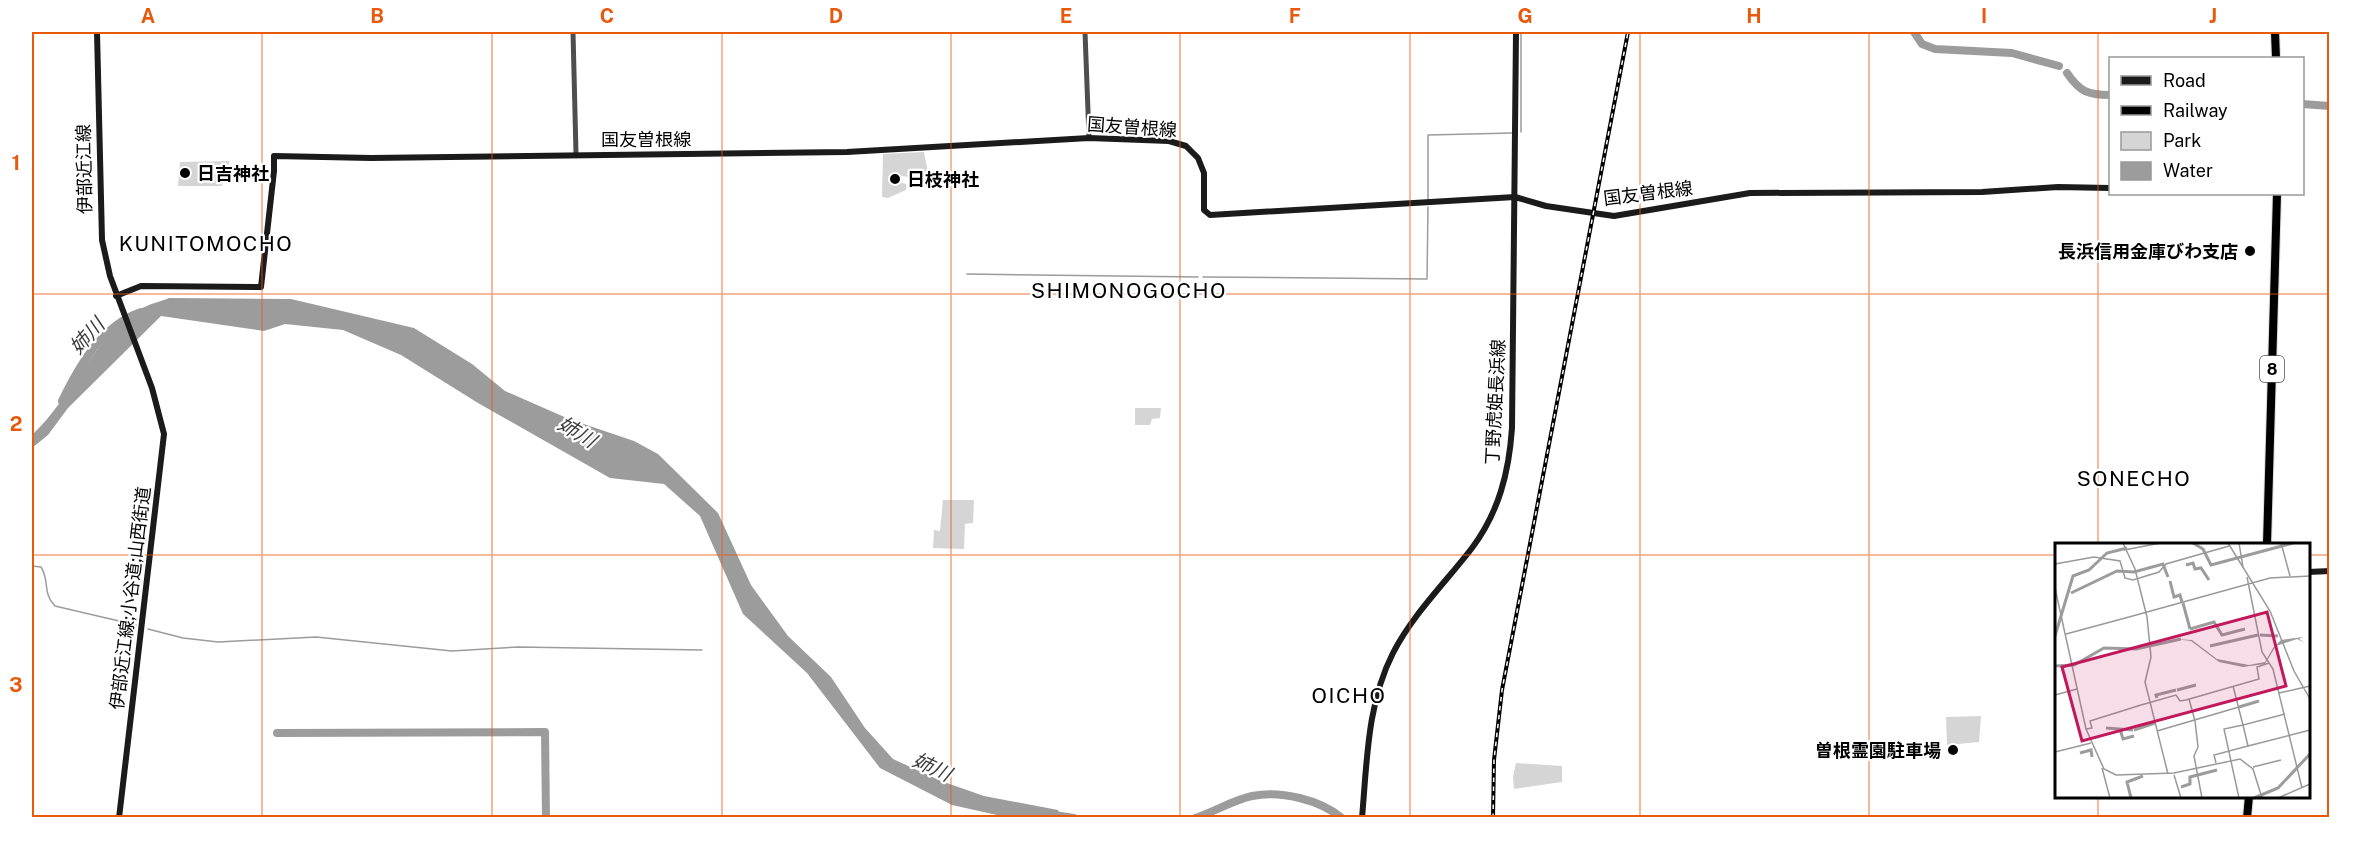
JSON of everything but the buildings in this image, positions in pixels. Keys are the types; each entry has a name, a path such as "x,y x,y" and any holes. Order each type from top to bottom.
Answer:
{"highway":[{"path":"2275,32 2276,57"},
{"name":"8","path":"2267,543 2277,195"},
{"path":"2247,818 2249,798"}],"main road":[{"name":"伊部近江線","path":"97,32 100,220 104,255 119,303"},
{"name":"丁野虎姫長浜線","path":"1362,818 1376,697 1394,651 1411,624 1482,534 1498,500 1507,472 1512,429 1516,32"},
{"name":"国友曽根線","path":"116,296 141,286 261,287 274,156 371,158 847,152 1089,138 1169,141 1185,146 1198,158 1204,173 1204,210 1210,215 1515,197 1546,206 1614,216 1750,193 1982,192 1993,189 2109,188"},
{"name":"伊部近江線;小谷道;山西街道","path":"119,303 161,416 164,446 119,818"},
{"path":"2310,572 2330,571"}],"street":[{"path":"573,32 576,154"},
{"path":"1085,32 1089,138"}],"green space":[{"path":"924,152 927,179 917,182 898,176 892,180 906,184 906,190 888,198 882,197 883,154"},
{"path":"229,161 229,168 223,169 222,186 178,186 180,162"},
{"path":"1135,408 1161,408 1160,418 1152,419 1150,425 1135,425"},
{"path":"943,500 974,500 973,523 965,524 964,549 933,548 934,530 940,531"},
{"path":"1981,716 1979,742 1947,745 1946,717"},
{"path":"1516,763 1562,766 1562,782 1514,789 1513,777"}],"water":[{"path":"169,298 291,299 414,328 472,364 505,391 569,419 634,441 658,454 718,513 751,585 788,636 831,677 865,728 893,759 941,781 984,796 1058,810 1060,817 1006,817 952,805 880,768 807,673 743,614 700,516 664,484 610,478 478,403 401,355 343,330 285,324 264,331 161,316 68,408 48,435 32,448 32,435 59,404 108,337 122,322 139,310"}],"waterway":[{"path":"1521,32 1521,132"},
{"path":"1914,32 1922,44 1935,49 2012,53 2059,66"},
{"path":"2067,73 2085,91 2109,95"},
{"path":"2304,104 2330,106"},
{"path":"1428,199 1428,135 1512,133"},
{"path":"1203,277 1427,279 1428,207"},
{"path":"967,274 1198,277"},
{"name":"姉川","path":"62,401 93,348 115,326 141,312"},
{"path":"32,566 41,567 44,572 47,592 55,606 136,625"},
{"path":"148,629 183,638 218,642 316,637 452,651 518,647 702,650"},
{"path":"277,733 545,732 546,818"},
{"name":"姉川","path":"1195,818 1245,798 1263,794 1300,798 1323,806 1342,818"},
{"name":"姉川","path":"1048,814 1074,818"}],"railway":[{"path":"1493,818 1494,760 1502,690 1628,32"}],"place":[{"name":"日吉神社","path":"185,173"},
{"name":"日枝神社","path":"895,179"},
{"name":"長浜信用金庫びわ支店","path":"2250,251"},
{"name":"曽根霊園駐車場","path":"1953,750"}],"district":[{"name":"KUNITOMOCHO","path":"206,243"},
{"name":"SHIMONOGOCHO","path":"1129,290"},
{"name":"SONECHO","path":"2134,478"},
{"name":"OICHO","path":"1349,695"}]}
